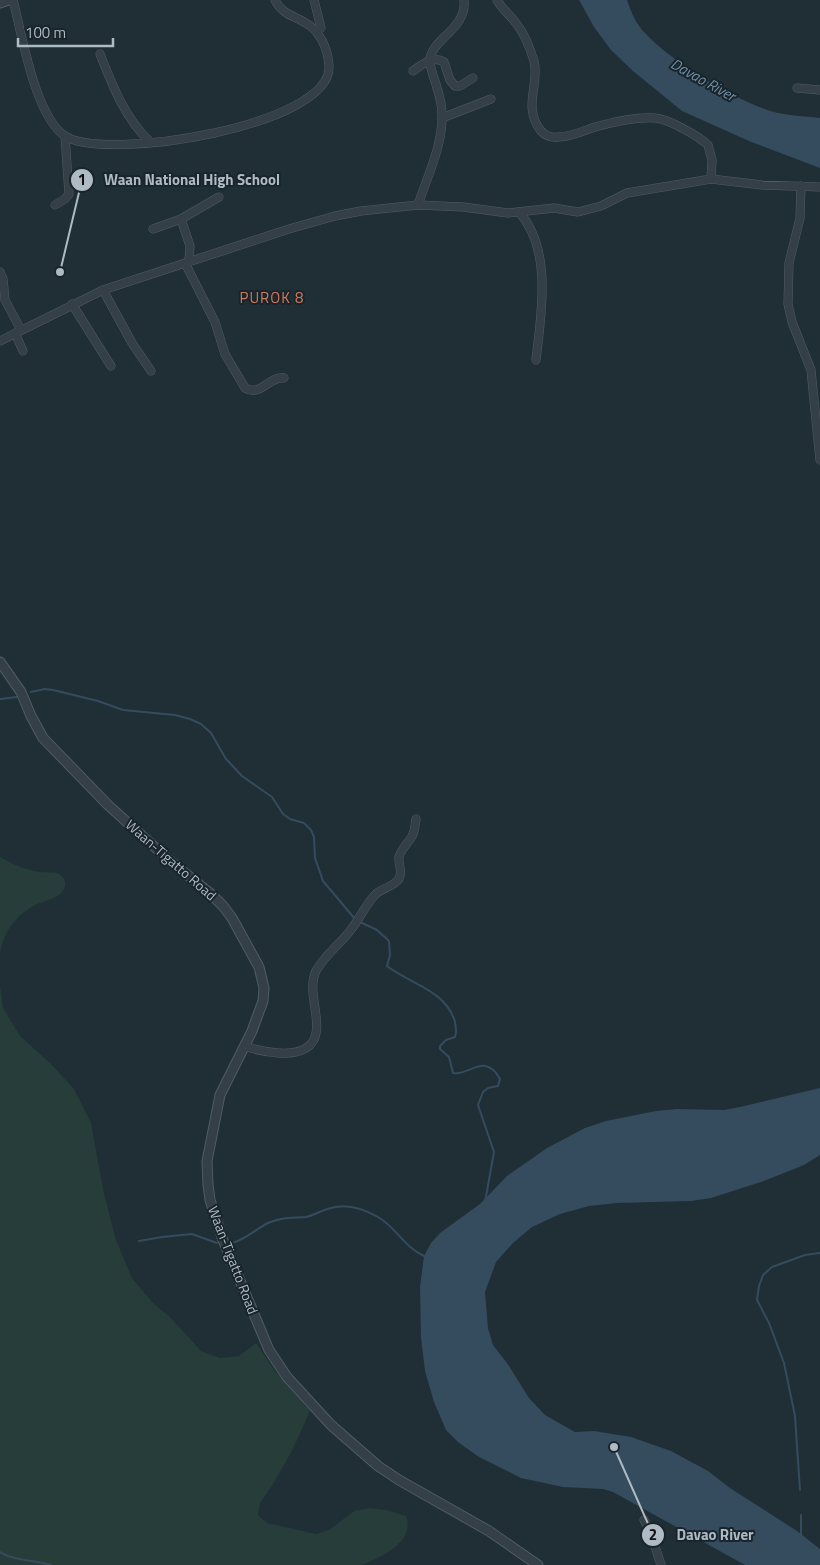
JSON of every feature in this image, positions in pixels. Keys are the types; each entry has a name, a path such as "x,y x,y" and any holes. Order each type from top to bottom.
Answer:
{"street":[{"path":"0,3 8,0"},
{"path":"13,0 33,76 49,118 65,136 83,142 96,143 150,142 237,129 279,114 304,100 324,84 328,75 329,66 324,45 316,31 307,23 283,11 275,0"},
{"path":"314,0 321,28"},
{"path":"418,205 438,142 442,118 440,100 432,74 430,59 432,53 462,18 464,0"},
{"path":"497,0 524,36 531,52 536,70 532,102 533,112 537,124 546,135 557,138 598,126 625,121 648,118 661,119 697,137 708,145 712,160 711,179"},
{"path":"100,54 124,109 132,123 150,142"},
{"path":"413,71 430,59 437,59 444,62 450,80 455,86 460,86 472,78"},
{"path":"797,88 820,90"},
{"path":"442,118 491,99"},
{"path":"55,205 69,194 65,136"},
{"path":"0,341 103,290 335,216 361,211 418,205 463,207 503,213 544,208 583,211 601,206 627,193 711,179 762,185 820,187"},
{"path":"801,186 800,218 789,264 788,304 792,322 811,370 820,460"},
{"path":"153,229 181,219 219,197"},
{"path":"519,212 530,229 540,258 542,294 536,360"},
{"path":"181,219 190,246 187,262 215,322 225,354 246,388 249,390 259,390 276,378 284,378"},
{"path":"0,272 3,279 4,300 18,331 23,352"},
{"path":"103,290 132,342 151,371"},
{"path":"72,304 111,366"},
{"name":"Waan-Tigatto Road","path":"0,662 21,692 30,716 43,738 108,805 169,860 211,894 232,918 259,967 264,988 263,1001 220,1095 207,1161 210,1200 223,1240 269,1350 287,1377 331,1425 378,1466 398,1480 489,1530 538,1565"},
{"path":"244,1046 276,1053 302,1051 311,1044 317,1026 312,989 316,971 352,928 370,900 378,892 398,881 401,875 400,853 413,834 416,819"},
{"path":"644,1520 651,1534 661,1565"}],"green space":[{"path":"0,857 30,870 57,873 64,878 65,883 63,891 59,895 32,907 18,917 4,938 0,955"},
{"path":"0,986 3,1008 20,1036 51,1064 74,1089 91,1123 104,1194 116,1240 132,1278 153,1303 171,1318 201,1351 220,1358 239,1356 256,1343 275,1371 310,1411 292,1451 260,1503 258,1515 267,1523 316,1534 329,1530 354,1511 370,1508 386,1510 406,1516 408,1525 406,1533 401,1541 387,1553 362,1565 0,1565"}],"water":[{"path":"579,0 627,0 634,18 645,33 656,44 689,69 727,92 763,108 783,114 820,118 820,168 749,141 682,111 633,71 611,50 594,27"},
{"path":"820,1088 820,1155 804,1165 764,1181 711,1198 691,1201 617,1203 589,1206 560,1214 532,1227 513,1243 496,1262 485,1292 488,1328 493,1345 529,1398 545,1415 575,1432 594,1431 631,1437 671,1451 708,1471 730,1488 797,1531 820,1549 820,1565 745,1565 613,1492 603,1489 563,1487 521,1478 479,1457 458,1442 446,1430 434,1402 425,1371 421,1338 420,1287 424,1256 431,1243 440,1233 480,1204 507,1176 547,1148 585,1128 606,1121 656,1111 677,1109 724,1110"}],"waterway":[{"path":"31,692 45,689 53,690 98,701 123,710 175,715 201,724 211,733 226,759 242,776 272,797 283,814 290,819 304,823 311,830 314,837 315,858 323,881 355,919"},
{"path":"0,699 17,697"},
{"path":"360,922 377,930 389,941 390,955 387,966 436,995 450,1011 455,1022 456,1035 446,1040 440,1046 440,1049 449,1057 453,1073 465,1072 482,1066 494,1071 500,1079 498,1086 488,1088 483,1092 478,1105 494,1152 485,1202"},
{"path":"232,1243 273,1221 306,1217 331,1208 343,1206 361,1209 378,1217 411,1247 424,1256"},
{"path":"139,1241 192,1234 217,1243"},
{"path":"800,1490 795,1416 784,1363 769,1323 757,1300 763,1275 772,1267 805,1255 820,1253"},
{"path":"801,1515 801,1536"},
{"path":"0,1552 18,1559 51,1565"}],"place":[{"name":"Waan National High School","path":"60,272"},
{"name":"Davao River","path":"614,1447"}],"district":[{"name":"PUROK 8","path":"272,298"}]}
